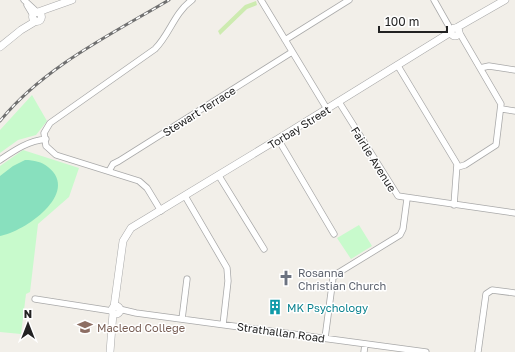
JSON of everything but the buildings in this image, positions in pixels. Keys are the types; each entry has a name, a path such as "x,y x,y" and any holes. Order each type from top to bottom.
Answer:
{"street":[{"path":"0,47 36,16 53,7 72,0"},
{"path":"158,213 142,183 52,152 46,141 49,130 54,122 149,55 163,40 177,15 192,0"},
{"path":"261,0 327,109"},
{"path":"285,40 350,0"},
{"path":"434,0 446,20 480,68 500,102 502,109 496,145 465,165 458,167"},
{"name":"Torbay Street","path":"116,310 126,244 130,232 185,196 505,0"},
{"name":"Stewart Terrace","path":"109,171 118,160 292,52"},
{"path":"398,66 458,167 454,205"},
{"path":"480,68 490,66 515,70"},
{"name":"Fairlie Avenue","path":"339,102 395,192 400,197 515,213"},
{"path":"502,109 515,111"},
{"path":"278,139 334,234"},
{"path":"0,160 17,148 27,144 46,141"},
{"path":"219,176 264,250"},
{"path":"185,196 227,268 228,281 223,325"},
{"path":"325,338 333,278 338,273 400,235 403,229 407,199"},
{"path":"182,319 187,279"},
{"path":"478,352 486,294 492,290 515,293"},
{"name":"Strathallan Road","path":"35,299 426,352"},
{"path":"110,352 116,310"},
{"path":"364,352 366,344"}],"green space":[{"path":"256,1 257,5 247,9 220,35 218,31 245,5"},
{"path":"32,95 47,121 36,135 18,140 0,153 0,130"},
{"path":"23,150 79,168 69,197 38,224 30,292 26,294 21,334 0,332 0,166"},
{"path":"25,160 32,160 48,167 56,177 58,188 54,199 45,210 22,227 0,236 0,176 13,166"},
{"path":"359,225 372,246 351,259 337,238"}],"railway":[{"path":"0,121 17,102 57,68 101,39 169,0"}],"place":[{"name":"Rosanna Christian Church","path":"286,278"},
{"name":"MK Psychology","path":"275,307"},
{"name":"Macleod College","path":"85,327"}]}
